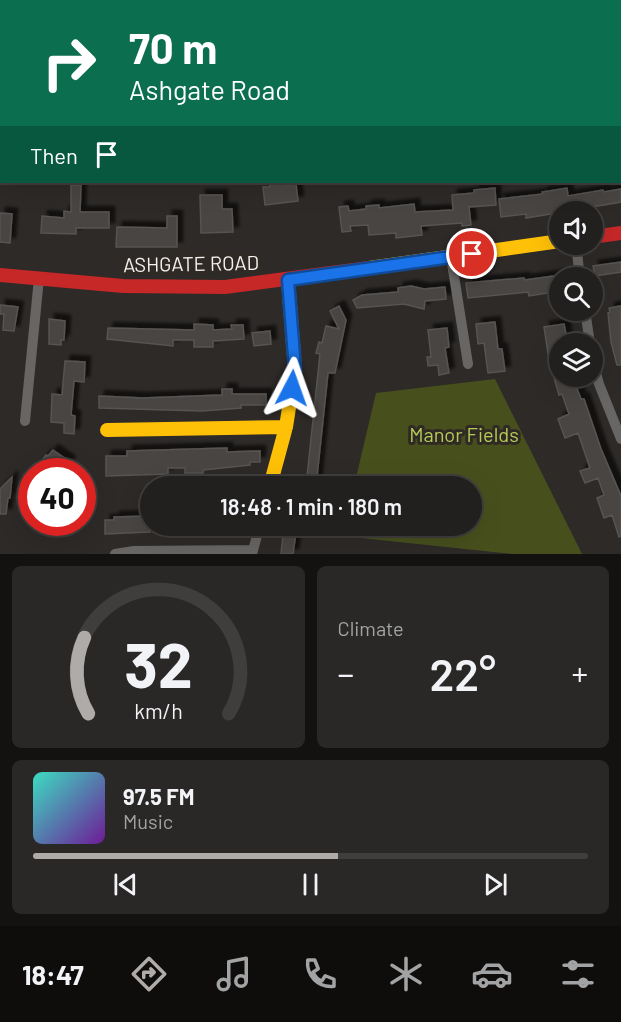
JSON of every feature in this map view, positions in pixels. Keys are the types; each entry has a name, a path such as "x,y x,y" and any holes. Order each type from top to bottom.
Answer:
{"street":[{"path":"603,235 621,233"},
{"name":"ASHGATE ROAD","path":"0,275 161,288 225,287 549,244"},
{"path":"451,257 468,364"},
{"path":"25,421 39,278"},
{"path":"273,476 286,427 295,369 288,280"},
{"path":"600,387 621,439"},
{"path":"107,430 286,427"},
{"path":"116,554 134,551 252,552 257,536"}],"green space":[{"name":"Manor Fields","path":"495,379 582,554 513,554 342,536 482,536 482,476 356,476 376,393"}],"building":[{"path":"269,183 296,184 298,201 265,205 263,187 270,187"},
{"path":"71,185 81,185 80,212 109,212 109,228 76,228 76,234 41,233 42,216 64,218 64,211 71,212"},
{"path":"495,188 496,205 469,207 471,225 462,226 462,223 421,226 422,235 396,238 396,233 369,235 368,225 350,226 351,231 342,232 339,207 348,206 349,211 366,209 366,206 379,205 379,208 414,204 415,212 453,210 452,195"},
{"path":"567,188 568,196 621,189 621,202 603,205 603,201 549,201 549,214 526,218 526,214 501,217 499,199 543,194 542,192"},
{"path":"200,195 222,195 222,209 232,209 233,232 201,233"},
{"path":"0,213 12,214 10,243 0,242"},
{"path":"167,216 177,216 177,247 116,247 117,227 167,228"},
{"path":"621,262 621,272 603,275 603,267 593,266"},
{"path":"549,277 549,293 529,296 528,292 468,298 466,283 524,278 525,280"},
{"path":"411,286 424,289 445,287 446,299 425,301 424,309 404,304 357,308 353,300 362,295 398,292 398,288"},
{"path":"0,305 18,307 14,331 3,330 4,314 0,314"},
{"path":"339,306 346,320 335,373 328,373 317,476 307,476 320,354 316,353 319,342 322,343 326,326 339,329 330,311"},
{"path":"621,306 621,365 617,365 611,342 608,313 609,308"},
{"path":"49,319 65,321 64,340 61,340 61,345 49,344"},
{"path":"495,322 498,349 502,349 505,371 488,373 484,343 478,344 476,324"},
{"path":"194,324 213,325 213,330 232,329 231,325 243,325 244,339 213,341 213,347 194,347 194,340 173,340 173,346 107,339 108,328 194,330"},
{"path":"564,324 566,333 549,333 549,360 544,327"},
{"path":"447,328 449,347 445,348 449,373 439,375 438,365 428,366 427,357 431,357 428,330"},
{"path":"270,331 271,344 254,346 252,333"},
{"path":"65,361 85,362 84,382 74,381 71,415 75,416 74,434 64,433 64,423 51,422 52,394 62,395"},
{"path":"557,387 576,387 581,399 584,399 601,449 621,496 621,536 619,537 612,515 604,518 597,498 604,495 598,478 585,483 580,471 590,468 578,433 565,438 558,419 569,414 562,394 559,395"},
{"path":"222,389 232,389 232,394 266,394 266,405 241,405 241,408 202,411 99,408 99,396 143,398 222,395"},
{"path":"227,448 227,452 260,451 260,462 203,470 203,473 185,473 185,468 168,468 168,474 106,476 106,456 127,456 127,451"},
{"path":"53,450 64,458 44,458"},
{"path":"12,477 6,514 0,514 0,489"},
{"path":"140,516 140,532 105,534 105,520 114,520 114,517"},
{"path":"283,536 295,536 293,554 281,554"}],"traffic: slow":[{"path":"369,268 549,243"},
{"path":"273,476 286,427 295,369 288,280"},
{"path":"107,430 286,427"}],"traffic: jam":[{"path":"603,235 621,233"},
{"path":"0,275 123,286 225,287 369,268"}],"route":[{"path":"292,388 295,369 288,280 472,254"}]}
